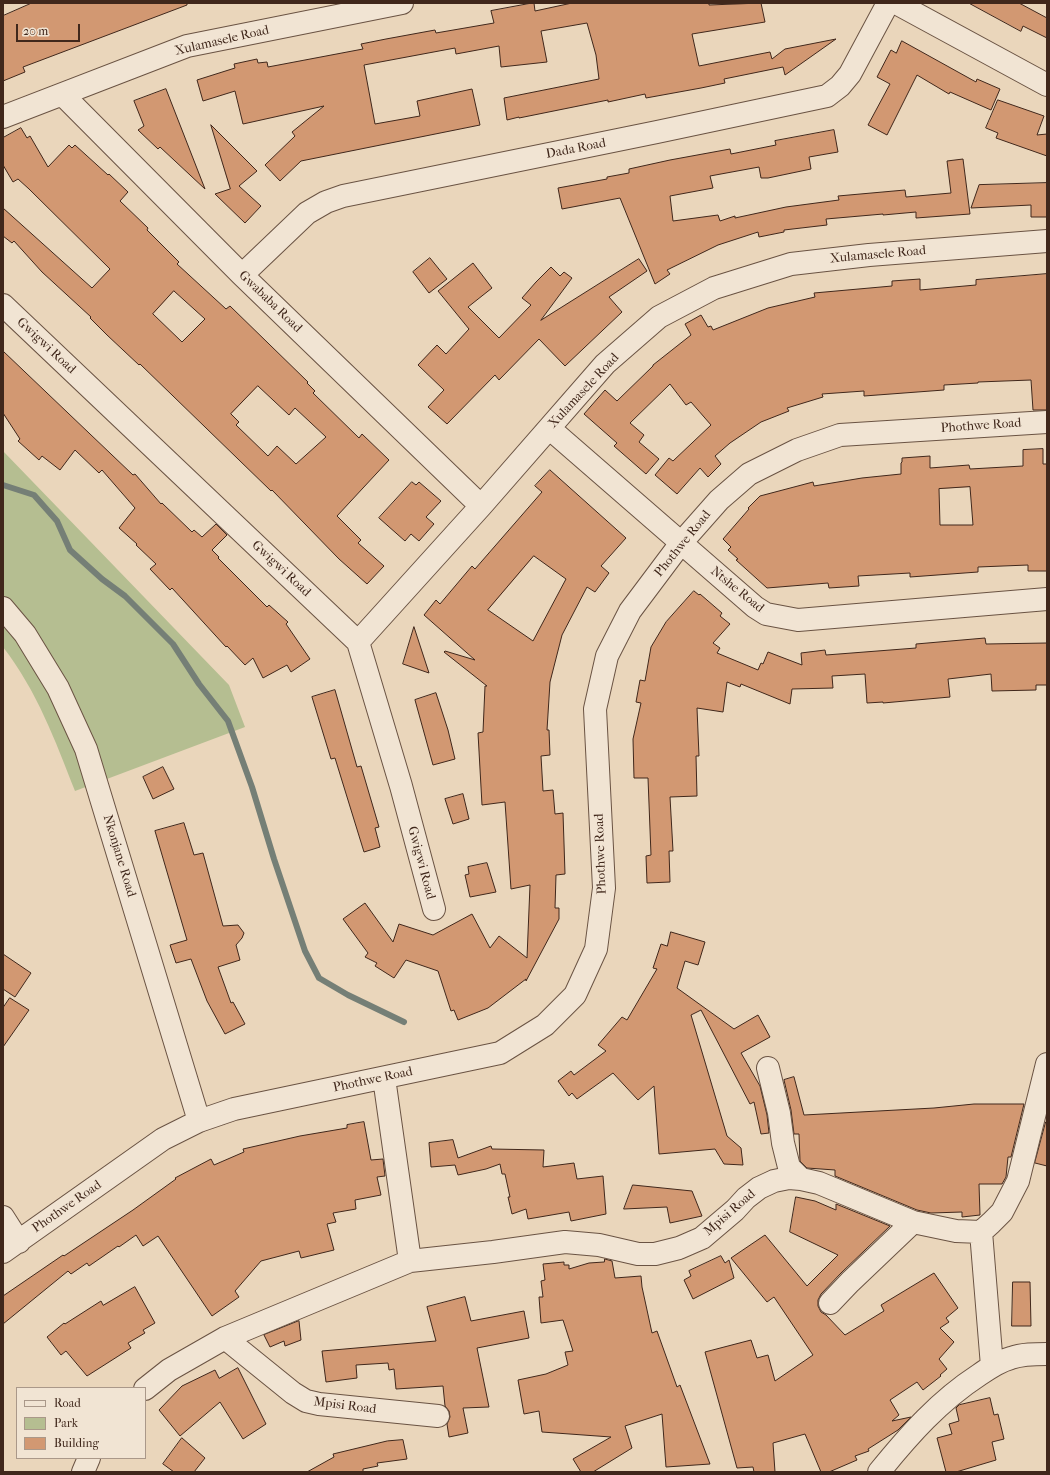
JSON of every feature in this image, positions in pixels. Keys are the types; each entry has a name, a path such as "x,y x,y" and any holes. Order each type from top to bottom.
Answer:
{"street":[{"name":"Xulamasele Road","path":"3,117 187,46 402,3"},
{"name":"Dada Road","path":"242,276 307,212 326,202 343,196 827,96 840,86 850,74 888,3"},
{"path":"896,3 1047,85"},
{"name":"Gwababa Road","path":"62,95 242,276 481,506"},
{"name":"Xulamasele Road","path":"358,642 481,506 605,364 659,317 714,288 791,264 869,255 1047,241"},
{"name":"Gwigwi Road","path":"3,305 358,642 401,786 434,909"},
{"name":"Phothwe Road","path":"11,1247 163,1139 199,1121 234,1109 500,1053 545,1025 575,995 596,949 604,888 595,709 607,656 630,611 681,543 719,500 749,474 797,450 840,435 1047,422"},
{"name":"Ntshe Road","path":"549,428 755,607 766,614 798,620 1047,599"},
{"name":"Nkonjane Road","path":"3,608 25,634 58,688 86,749 199,1121"},
{"path":"992,1366 981,1232 1002,1212 1018,1181 1047,1064"},
{"path":"768,1068 779,1113 783,1143 789,1167 801,1179"},
{"path":"384,1078 410,1261"},
{"name":"Mpisi Road","path":"146,1388 169,1370 225,1338 410,1261 565,1242 598,1245 638,1254 655,1254 679,1248 702,1238 736,1210 746,1198 759,1188 789,1178 819,1183 914,1222 956,1232 981,1232"},
{"path":"3,1217 11,1247"},
{"path":"830,1303 850,1282 914,1222"},
{"name":"Mpisi Road","path":"225,1338 293,1394 306,1401 319,1404 438,1416"},
{"path":"879,1472 908,1436 927,1417 954,1393 992,1366 1013,1357 1047,1354"},
{"path":"83,1472 89,1459"}],"green space":[{"path":"3,451 229,685 245,727 75,791 35,698 26,681 3,647"}],"building":[{"path":"32,3 187,3 187,5 23,67 25,72 3,81 3,16"},
{"path":"534,3 535,11 572,3 709,3 709,5 761,3 765,22 692,34 699,66 770,52 772,59 785,49 836,39 785,75 783,67 724,79 725,83 701,88 646,98 645,94 608,102 608,100 507,120 504,98 599,79 596,55 587,23 541,31 547,62 501,67 499,46 456,54 455,48 364,65 375,124 420,116 417,101 472,89 480,125 301,161 280,181 265,165 295,136 292,132 324,106 243,124 235,91 203,101 197,80 235,68 234,64 257,59 258,63 267,62 268,67 363,49 361,44 386,39 435,30 436,33 494,23 491,11"},
{"path":"969,3 1019,3 1047,18 1047,38 1023,26 1021,31"},
{"path":"902,41 976,82 977,79 1000,89 991,110 950,92 949,94 917,75 887,135 868,125 890,84 877,77 891,50 896,53"},
{"path":"166,89 205,189 160,147 158,149 138,130 144,126 134,101"},
{"path":"998,100 1044,116 1037,135 1047,134 1047,156 996,138 998,133 986,128"},
{"path":"211,125 257,171 239,186 261,206 245,223 215,194 230,189"},
{"path":"21,128 27,138 30,136 48,167 69,145 72,148 75,145 128,192 120,201 148,228 147,230 179,262 177,264 226,309 230,306 308,382 307,383 315,391 313,393 359,438 362,434 389,460 337,516 361,540 358,543 384,566 367,584 339,559 272,490 271,491 140,364 139,365 107,335 90,318 91,317 42,272 14,241 12,243 3,236 3,208 92,288 110,269 18,179 13,182 3,165 3,138","holes":["174,291 205,319 182,342 153,314","258,386 289,415 295,408 326,437 296,464 277,446 268,456 236,425 239,422 231,414"]},
{"path":"834,130 838,152 809,157 811,169 768,178 761,178 759,167 710,176 713,188 670,196 673,221 718,215 720,221 735,216 735,218 786,207 839,200 838,196 905,190 906,197 951,193 947,161 963,159 970,214 916,218 916,212 883,214 826,219 827,225 784,230 784,232 759,237 758,232 718,245 667,270 670,274 655,284 620,198 562,209 558,188 607,179 607,177 629,173 629,169 670,160 730,149 731,154 776,145 775,141"},
{"path":"1047,183 1047,217 1031,217 1031,205 971,208 979,185"},
{"path":"430,258 447,279 429,293 413,272"},
{"path":"639,259 647,271 609,297 622,312 565,366 539,339 499,380 495,375 447,424 428,407 444,390 418,365 437,345 446,354 469,329 438,291 473,263 492,288 468,307 499,338 531,305 522,298 551,267 560,276 564,272 572,278 541,320"},
{"path":"1047,274 1047,410 1033,410 1031,380 944,385 944,390 864,396 864,391 822,394 823,397 787,408 789,411 761,422 730,443 715,456 721,464 708,477 700,468 677,494 655,475 669,458 673,461 711,425 691,402 686,405 670,384 630,423 644,435 639,442 659,459 646,474 614,446 617,443 584,414 605,390 617,401 653,365 691,335 685,324 701,315 708,327 711,326 713,330 768,308 815,297 814,293 892,286 892,281 920,279 920,290 976,285 976,280"},
{"path":"3,351 133,475 135,474 161,504 162,503 192,532 194,530 202,537 216,524 227,535 212,550 219,557 218,558 267,607 269,605 288,622 286,624 310,659 291,672 287,665 263,678 253,658 245,665 227,646 226,647 172,588 170,590 150,569 156,564 119,528 135,508 102,470 99,473 75,450 60,470 42,456 39,460 18,441 20,439 3,413"},
{"path":"1043,449 1043,464 1047,464 1047,571 1028,571 1028,565 978,567 978,572 910,577 910,573 858,576 859,586 829,588 828,583 767,588 736,560 738,559 728,550 731,547 723,539 749,509 748,508 760,496 813,482 814,486 862,478 901,474 902,458 930,456 930,468 969,465 970,469 1023,466 1023,450","holes":["970,487 973,525 940,525 939,489"]},
{"path":"550,470 626,538 601,566 609,573 595,592 587,587 562,635 550,682 547,730 549,730 550,755 541,756 543,791 553,790 555,814 563,813 565,874 556,875 555,908 559,908 559,919 526,981 526,979 488,1008 458,1020 454,1010 451,1011 438,971 406,960 394,978 375,966 377,963 365,957 368,953 343,919 365,903 393,942 399,924 433,935 472,914 490,948 499,936 527,958 530,885 511,889 505,802 482,805 478,733 483,732 485,686 487,686 444,652 445,651 475,660 424,615 436,600 440,604 472,566 475,569 542,492 535,486","holes":["534,556 566,579 533,641 488,610"]},
{"path":"412,482 416,485 419,482 441,501 426,517 434,524 419,541 411,534 405,541 379,518"},
{"path":"694,591 699,595 700,594 722,613 720,616 730,624 713,643 720,648 717,653 758,670 761,663 763,664 768,652 802,665 801,653 825,650 826,655 916,648 916,644 985,638 986,644 1047,643 1047,685 1036,685 1036,690 992,691 991,674 948,679 950,697 867,703 865,674 832,676 833,688 792,689 790,704 741,684 740,687 727,682 723,712 697,708 699,756 696,756 697,796 670,797 673,851 669,851 670,882 647,883 646,856 651,855 648,778 634,778 633,739 641,703 636,702 640,680 645,681 651,647 666,622"},
{"path":"414,627 429,673 403,664"},
{"path":"335,690 357,767 361,766 379,827 375,828 380,847 364,852 335,758 331,759 312,697"},
{"path":"436,693 448,730 455,759 433,765 415,700"},
{"path":"163,767 174,789 153,799 143,777"},
{"path":"463,794 469,819 453,824 445,799"},
{"path":"184,823 194,855 203,853 223,926 238,925 244,933 236,945 240,960 218,967 231,1003 233,1002 245,1024 225,1034 207,1001 191,959 176,963 170,945 187,940 155,831"},
{"path":"487,863 496,892 470,897 465,875 469,874 468,867"},
{"path":"671,932 705,942 698,965 685,961 677,988 734,1029 758,1015 770,1037 741,1053 760,1086 767,1115 769,1133 761,1134 754,1102 750,1104 701,1010 691,1015 727,1136 741,1148 743,1165 724,1164 715,1149 659,1154 654,1086 638,1100 613,1073 577,1099 572,1093 569,1096 558,1081 571,1071 574,1075 606,1051 598,1045 622,1017 627,1020 657,969 653,968 661,944 667,946"},
{"path":"3,954 31,973 15,997 3,989"},
{"path":"10,998 29,1010 3,1047 3,1008"},
{"path":"794,1077 804,1115 934,1108 974,1104 1024,1104 1011,1157 1008,1157 1006,1177 1002,1184 979,1184 980,1215 962,1217 962,1212 931,1213 917,1210 835,1176 835,1170 807,1168 800,1161 799,1134 794,1134 791,1110 784,1080"},
{"path":"364,1122 371,1160 383,1159 385,1176 377,1177 381,1195 355,1200 356,1209 333,1213 336,1222 327,1224 334,1250 301,1258 299,1251 261,1261 235,1291 239,1297 212,1316 158,1236 143,1246 136,1235 89,1266 87,1263 71,1274 68,1271 3,1324 3,1296 133,1210 176,1179 175,1178 211,1159 214,1165 244,1152 243,1149 300,1136 347,1128 347,1125"},
{"path":"1047,1122 1047,1166 1035,1163"},
{"path":"453,1140 458,1158 491,1146 492,1149 544,1150 543,1167 574,1163 577,1179 603,1176 606,1214 571,1221 569,1212 528,1219 526,1209 512,1214 505,1174 502,1174 500,1164 486,1169 458,1175 455,1165 431,1167 429,1143"},
{"path":"633,1185 692,1191 702,1216 670,1223 667,1207 624,1209"},
{"path":"796,1197 815,1201 836,1210 836,1204 890,1226 841,1273 821,1294 818,1300 818,1306 821,1312 826,1315 845,1335 884,1311 881,1305 934,1273 958,1308 946,1318 949,1322 940,1328 954,1342 939,1359 947,1369 940,1375 941,1376 923,1390 917,1382 890,1400 899,1415 892,1421 911,1417 898,1430 868,1449 869,1451 855,1456 857,1460 829,1472 821,1472 805,1434 773,1443 775,1472 754,1472 753,1467 737,1468 705,1352 751,1340 757,1358 768,1355 775,1381 813,1355 774,1297 767,1302 731,1258 765,1235 807,1286 838,1255 790,1232"},
{"path":"721,1256 725,1263 729,1260 734,1278 693,1299 684,1280 691,1276 689,1271"},
{"path":"605,1259 612,1261 615,1278 641,1276 652,1333 657,1331 677,1387 680,1385 710,1464 666,1467 662,1414 625,1426 632,1448 593,1472 581,1472 573,1459 611,1437 542,1432 539,1411 524,1414 518,1380 546,1374 568,1365 565,1352 573,1351 563,1320 541,1323 539,1297 543,1297 541,1281 545,1280 543,1264 564,1262 564,1265 569,1265 569,1269 589,1263 604,1262"},
{"path":"1013,1282 1030,1282 1031,1326 1012,1326"},
{"path":"135,1287 155,1323 143,1330 145,1333 128,1343 131,1348 87,1376 66,1351 61,1355 47,1337 64,1323 65,1324 101,1301 103,1305"},
{"path":"465,1297 471,1321 524,1311 529,1338 477,1348 489,1407 463,1408 468,1433 449,1437 447,1424 450,1417 449,1411 445,1406 443,1386 396,1389 394,1369 389,1370 388,1363 356,1365 357,1378 326,1382 322,1351 436,1341 427,1307"},
{"path":"299,1321 301,1340 285,1346 284,1341 270,1347 264,1335"},
{"path":"238,1368 266,1424 243,1439 220,1402 180,1436 159,1410 182,1386 215,1370 219,1378"},
{"path":"990,1398 994,1415 998,1414 1004,1439 992,1442 996,1460 956,1472 946,1472 937,1438 952,1434 949,1424 959,1421 956,1408 959,1405"},
{"path":"182,1438 205,1458 194,1472 174,1472 163,1464"},
{"path":"403,1440 407,1459 377,1463 378,1466 363,1469 363,1472 307,1472 334,1457 333,1454 387,1441"}],"waterway":[{"path":"3,485 34,495 57,521 70,550 102,579 125,596 173,644 199,684 228,721 252,787 274,859 305,951 319,978 348,995 404,1022"}]}
